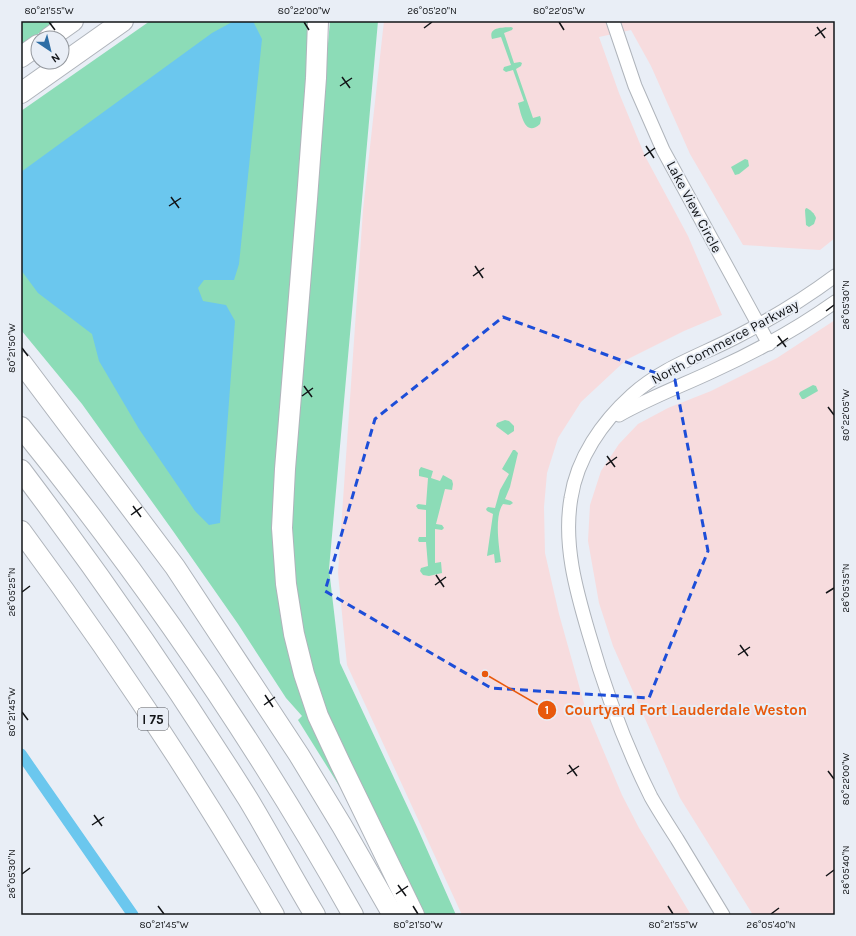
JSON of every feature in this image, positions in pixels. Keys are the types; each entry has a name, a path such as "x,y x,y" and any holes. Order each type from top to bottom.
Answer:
{"highway":[{"path":"60,30 73,21"},
{"path":"21,93 123,21"},
{"path":"318,21 316,78 307,199 284,469 282,528 286,584 294,634 304,674 318,716 414,915"},
{"path":"21,57 30,51"},
{"path":"21,362 27,375 175,567 299,755 393,915"},
{"path":"21,427 82,505 146,591 206,678 277,788 353,915"},
{"path":"21,470 114,597 179,692 248,800 314,915"},
{"name":"I 75","path":"21,531 68,595 173,748 214,813 274,915"}],"street":[{"name":"Lake View Circle","path":"613,21 635,86 663,150 769,344"},
{"name":"North Commerce Parkway","path":"723,915 652,799 615,713 581,608 571,562 568,518 571,497 577,474 586,452 602,428 633,395 649,382 683,362 737,336 804,299 835,276"},
{"name":"North Commerce Parkway","path":"602,428 619,415 640,403 711,372 769,344 835,302"}],"highlighted area":[{"path":"503,317 675,380 708,551 649,698 491,688 325,591 375,419"}],"shaded area":[{"path":"384,21 789,21 835,23 835,238 820,250 743,245 690,154 651,66 631,30 599,37 619,93 645,156 688,236 722,315 684,331 626,360 581,402 558,438 547,473 544,507 545,553 559,614 585,707 622,795 639,828 691,915 462,915 347,665 338,573 363,210"},
{"path":"835,320 835,915 753,915 680,798 613,646 599,603 588,541 590,505 601,471 619,444 638,424 668,408 711,391 777,358"}],"green space":[{"path":"21,21 56,21 43,30 30,30 30,40 21,46"},
{"path":"150,21 309,21 278,547 346,789 343,792 298,720 302,716 286,698 238,624 82,404 21,330 21,111"},
{"path":"330,21 378,21 329,569 340,663 417,827 456,915 423,915 308,674 294,585 288,489"},
{"path":"511,27 513,28 512,30 504,33 514,63 522,63 521,66 516,69 533,118 540,116 541,119 540,124 535,128 527,126 522,118 518,103 524,101 513,70 506,72 503,70 504,67 511,65 501,37 492,39 491,35 494,30"},
{"path":"745,159 748,160 749,166 739,174 735,175 731,167"},
{"path":"806,208 815,215 816,218 814,224 809,227 806,225"},
{"path":"813,385 816,386 818,391 802,399 799,394 800,392"},
{"path":"505,420 509,421 514,426 514,431 508,435 496,426 497,423"},
{"path":"513,450 518,453 510,487 505,499 513,503 510,505 503,504 500,509 498,532 501,562 495,563 494,554 487,556 493,514 486,509 488,507 495,508 500,490 509,474 502,469"},
{"path":"421,467 433,471 431,478 440,481 443,475 452,480 453,484 452,490 445,489 436,524 442,525 444,528 442,530 435,529 435,563 441,562 442,573 429,576 423,575 420,571 421,568 428,566 426,542 419,542 418,540 419,537 426,537 426,510 418,509 416,506 418,504 426,505 428,478 419,476 419,470"}],"water":[{"path":"234,21 253,21 262,39 239,264 234,280 204,280 198,288 203,301 226,305 235,321 220,523 209,525 195,511 139,429 99,361 92,334 38,293 21,270 21,172 212,33"}],"waterway":[{"path":"21,754 133,915"}],"place":[{"name":"Courtyard Fort Lauderdale Weston","path":"485,674"}]}
